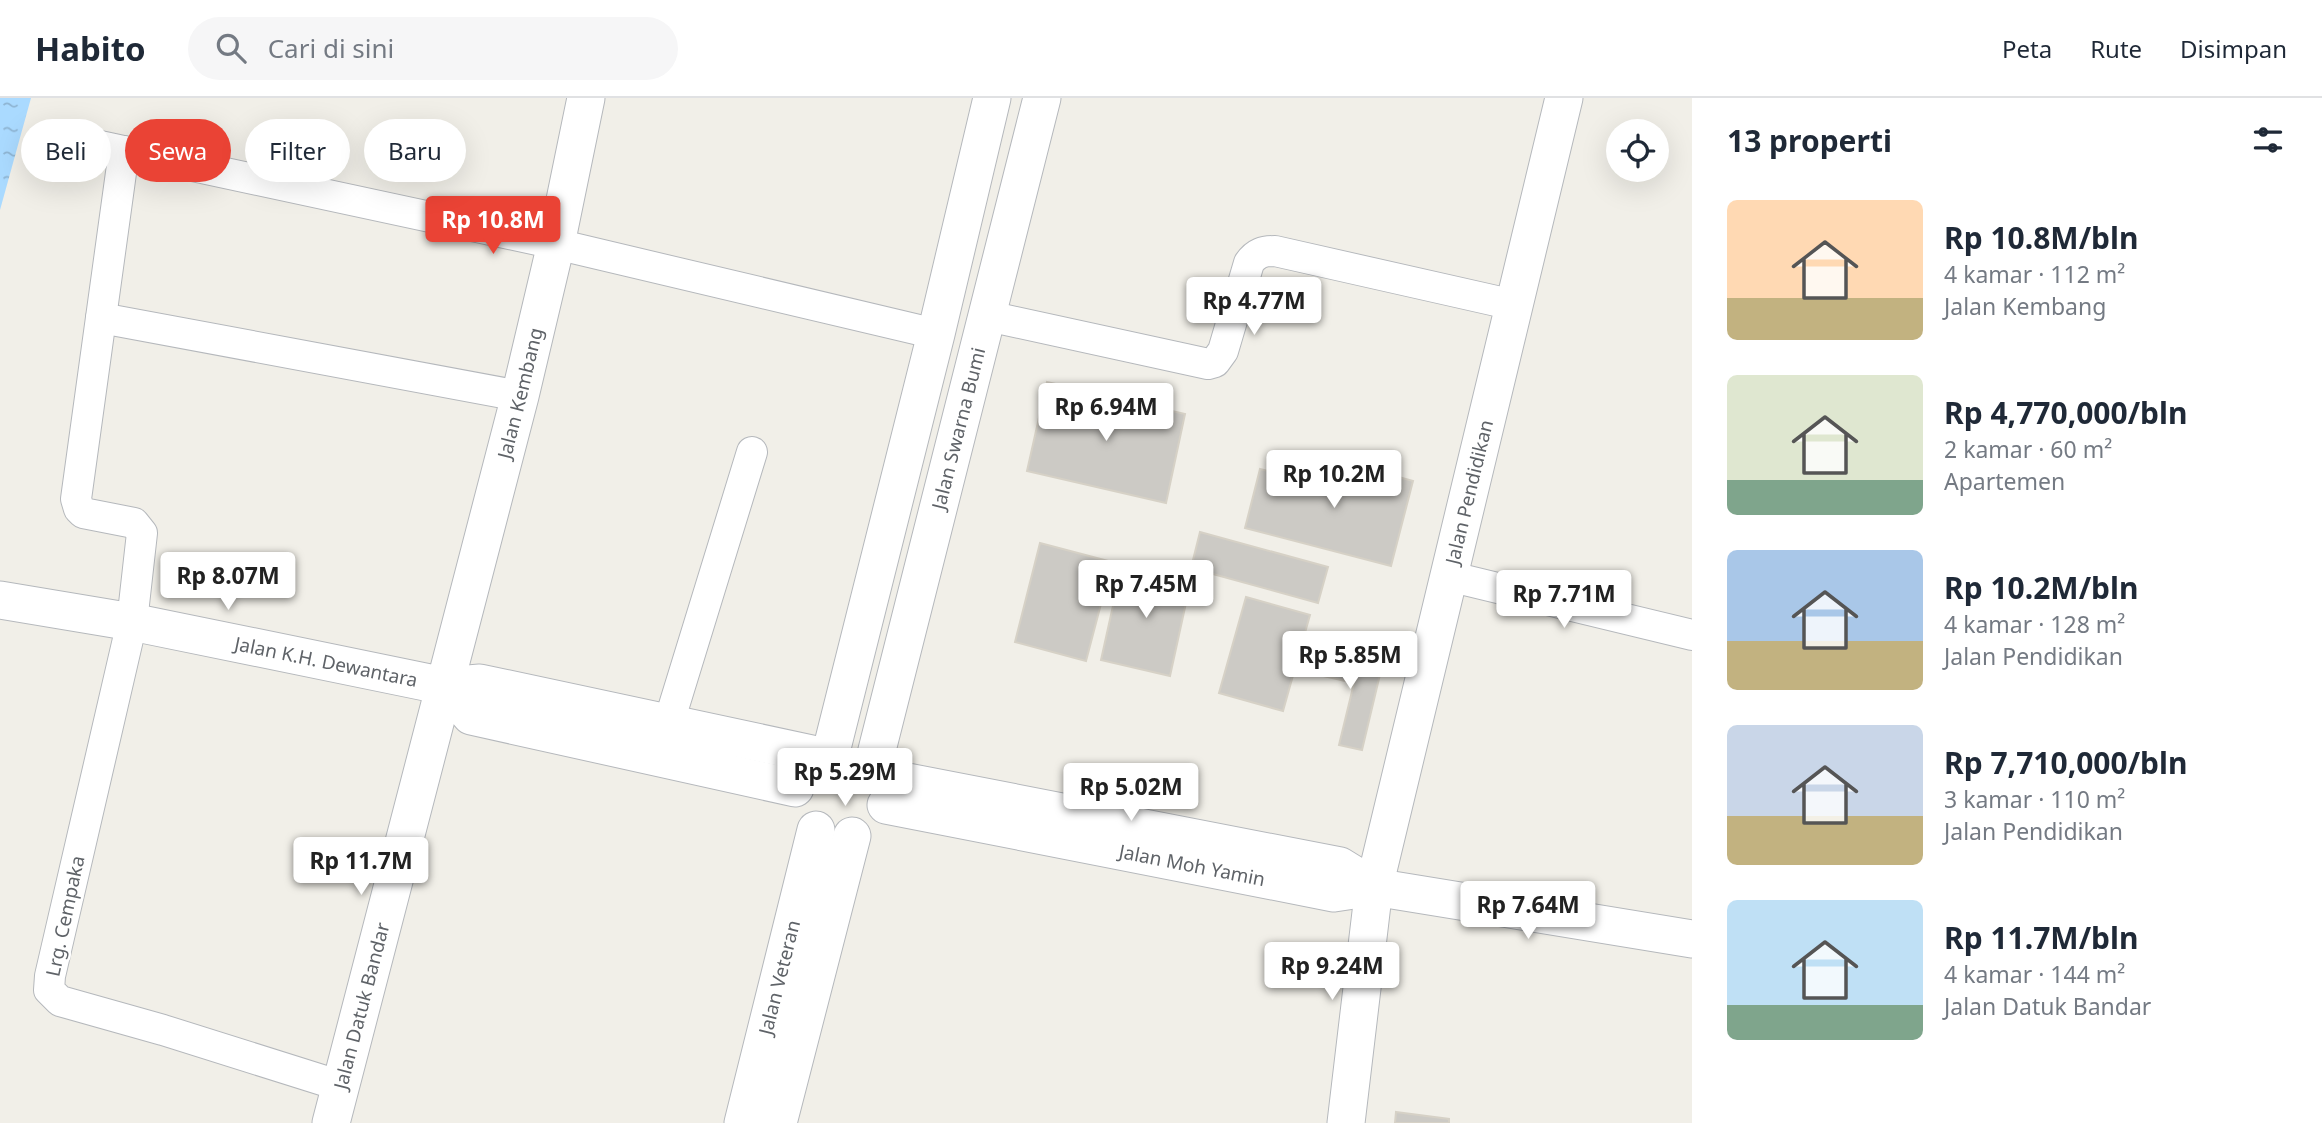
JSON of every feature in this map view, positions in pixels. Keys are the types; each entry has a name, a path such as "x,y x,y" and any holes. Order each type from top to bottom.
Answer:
{"street":[{"name":"Jalan Kembang","path":"445,686 520,396 556,244 586,98"},
{"path":"823,749 936,334 992,98"},
{"name":"Jalan Swarna Bumi","path":"883,780 988,316 1042,98"},
{"name":"Jalan Pendidikan","path":"1346,1123 1374,887 1564,98"},
{"path":"111,148 556,244 936,334"},
{"path":"124,151 76,499 83,513 134,523 141,529 132,622"},
{"path":"988,316 1208,364 1215,362 1223,351 1249,263 1255,255 1266,251 1514,304"},
{"path":"101,318 520,396"},
{"path":"670,722 752,452"},
{"path":"1448,576 1692,635"},
{"name":"Jalan K.H. Dewantara","path":"0,600 132,622 445,686 480,683 670,722 823,749"},
{"name":"Lrg. Cempaka","path":"132,622 50,975 49,990 60,1001 341,1086"},
{"name":"Jalan K.H. Dewantara","path":"445,686 471,716 795,788"},
{"name":"Jalan Datuk Bandar","path":"331,1123 445,686"},
{"path":"856,746 883,780 873,825 863,832 840,838 816,830 800,812 795,788 797,775 803,763 823,749 856,746"},
{"name":"Jalan Moh Yamin","path":"883,780 1340,866 1374,887 1692,939"},
{"name":"Jalan Veteran","path":"743,1123 816,830"},
{"name":"Jalan Veteran","path":"778,1123 852,836"}],"water":[{"path":"0,98 31,98 25,119 21,119 21,134 0,210"}],"building":[{"path":"1047,382 1185,414 1166,503 1027,471"},
{"path":"1326,457 1413,481 1391,566 1245,528 1260,469 1319,484"},
{"path":"1200,532 1328,567 1318,603 1191,568"},
{"path":"1040,543 1112,562 1086,661 1015,642"},
{"path":"1122,565 1191,580 1170,676 1101,660"},
{"path":"1246,597 1310,615 1283,711 1219,693"},
{"path":"1312,649 1382,666 1362,750 1339,745 1354,683 1306,672"},
{"path":"1396,1112 1449,1119 1449,1123 1395,1123"}]}
